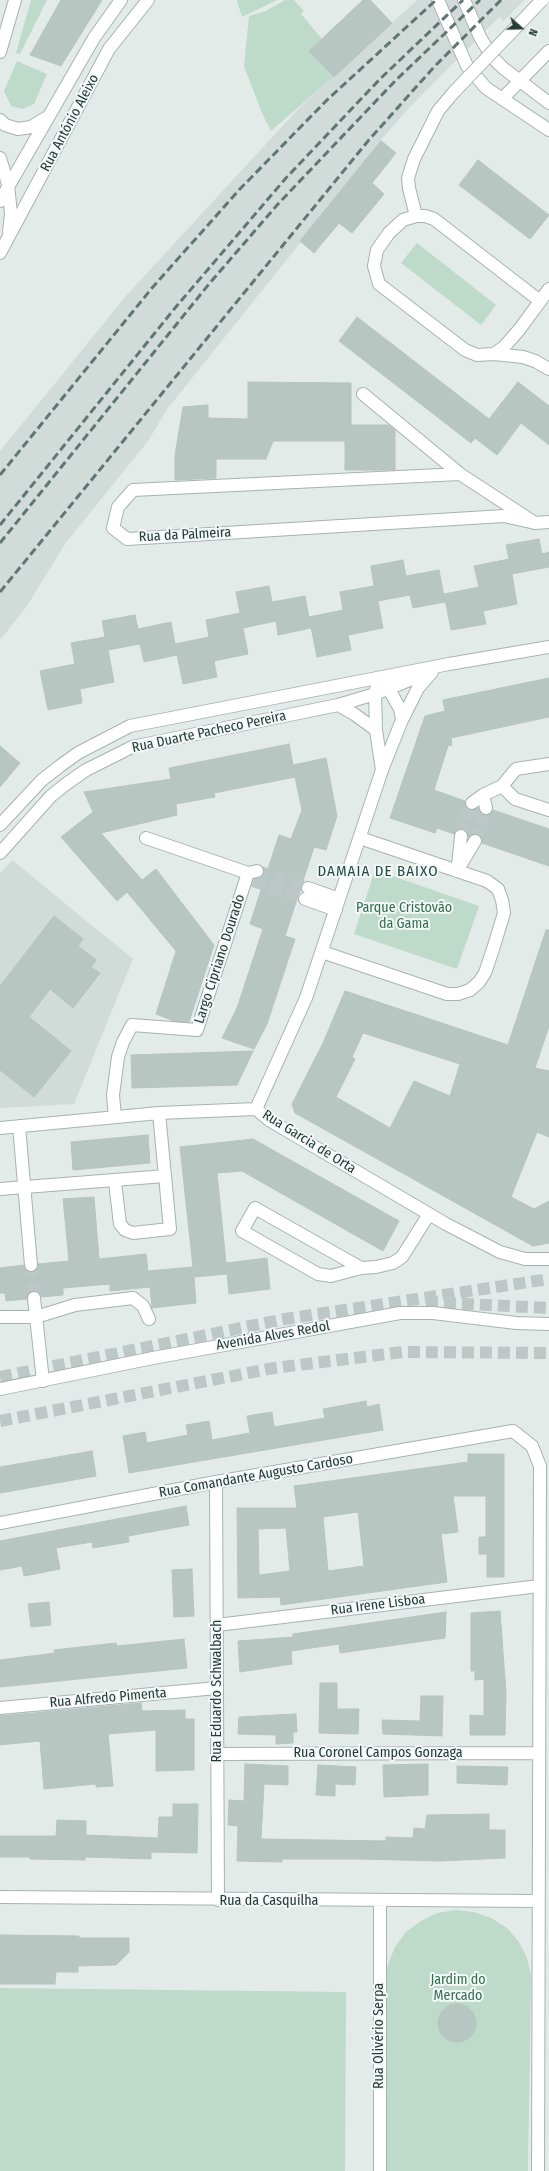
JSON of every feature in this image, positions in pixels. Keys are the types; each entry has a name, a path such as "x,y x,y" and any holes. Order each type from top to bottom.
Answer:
{"street":[{"path":"0,52 15,0"},
{"name":"Rua António Aleixo","path":"0,201 8,184 53,111 94,38 121,0"},
{"name":"Rua António Aleixo","path":"0,253 109,49 148,0"},
{"path":"438,0 467,66 486,88 549,130"},
{"path":"464,0 480,37 492,57 518,81 549,103"},
{"path":"416,216 408,178 414,159 438,111 454,92 542,0"},
{"path":"502,99 549,51"},
{"path":"0,120 5,125 18,129 31,127 41,122 53,111"},
{"path":"0,158 8,184 11,214 8,239"},
{"path":"540,301 434,220 425,216 416,216 403,220 389,233 377,250 374,266 379,284 465,350 477,355 486,356 494,354 523,357 535,361 549,369"},
{"path":"494,354 504,347 519,330 549,289"},
{"path":"363,394 460,474 535,523"},
{"name":"Rua da Palmeira","path":"460,474 133,490 118,507 113,528 127,538 504,516 535,523 549,522"},
{"name":"Rua Duarte Pacheco Pereira","path":"0,825 42,780 60,766 78,753 130,726 449,664 549,647"},
{"name":"Rua Duarte Pacheco Pereira","path":"0,854 51,796 86,770 132,747 338,705 375,694 449,664"},
{"path":"256,1109 290,1038 322,952 382,770 402,720 418,688 432,671"},
{"path":"382,678 400,709 402,720"},
{"path":"382,678 375,694 376,730 382,770"},
{"path":"338,705 354,714 376,730"},
{"path":"472,803 482,795 502,786 516,769 549,764"},
{"path":"502,786 515,799 549,810"},
{"path":"482,795 486,808"},
{"path":"457,871 461,836"},
{"name":"Largo Cipriano Dourado","path":"115,1117 113,1095 118,1057 123,1042 132,1025 196,1030 253,875 146,838"},
{"path":"322,952 447,994 458,994 470,990 479,982 485,973 504,913 502,900 498,889 487,881 360,838"},
{"path":"457,871 475,841"},
{"path":"306,894 338,904"},
{"name":"Rua Garcia de Orta","path":"0,1128 159,1112 256,1109 269,1120 429,1214 509,1256 534,1260 549,1259"},
{"path":"115,1182 120,1224 125,1230 133,1233 170,1229 159,1112"},
{"path":"19,1126 31,1265"},
{"path":"0,1189 115,1182 165,1176"},
{"path":"361,1268 255,1208 242,1231 318,1274 331,1276 361,1268 386,1265 402,1257 429,1214"},
{"path":"34,1298 43,1381"},
{"path":"0,1317 36,1317 75,1305 134,1298 143,1306 149,1319"},
{"name":"Avenida Alves Redol","path":"0,1389 161,1356 400,1313 433,1313 516,1323 549,1324"},
{"name":"Rua Comandante Augusto Cardoso","path":"0,1523 216,1482 513,1431 532,1446 540,1466 539,1586"},
{"name":"Rua Eduardo Schwalbach","path":"216,1482 218,1900"},
{"path":"538,2171 543,1937 538,1901 539,1586"},
{"name":"Rua Irene Lisboa","path":"217,1625 539,1586"},
{"name":"Rua Alfredo Pimenta","path":"0,1708 217,1688"},
{"name":"Rua Coronel Campos Gonzaga","path":"217,1754 538,1753"},
{"name":"Rua da Casquilha","path":"0,1897 218,1900 538,1901"},
{"name":"Rua Olivério Serpa","path":"380,1901 380,2171"}],"shaded area":[{"path":"417,0 524,0 504,21 499,17 407,110 381,140 396,153 372,183 384,194 352,233 339,223 314,253 301,242 168,408 148,441 65,544 27,606 0,640 0,451 125,297 300,107 333,77 314,57 372,2 392,23"},
{"path":"12,860 133,959 74,1104 0,1108 0,874"}],"green space":[{"path":"31,0 47,0 20,54 16,53"},
{"path":"237,0 277,0 242,17 237,1"},
{"path":"285,0 294,0 304,11 301,14 322,39 309,51 333,77 271,131 262,113 244,66 249,16 266,11"},
{"path":"17,61 47,74 34,104 23,109 11,106 4,91"},
{"path":"417,243 496,305 481,325 401,263"},
{"name":"Parque Cristovão da Gama","path":"375,870 479,906 457,969 354,934"},
{"name":"Jardim do Mercado","path":"456,1910 474,1912 491,1918 507,1928 519,1942 527,1958 531,1976 528,2171 386,2171 385,1982 388,1964 395,1947 406,1932 421,1921 437,1913"},
{"path":"0,1988 346,1992 345,2171 0,2171"}],"building":[{"path":"61,0 102,0 61,66 30,55"},
{"path":"363,0 370,0 392,23 334,77 309,51"},
{"path":"381,141 396,153 372,183 384,194 352,233 339,223 314,253 300,241"},
{"path":"478,160 549,215 530,239 459,185"},
{"path":"357,317 489,419 518,382 549,406 549,445 521,423 497,455 475,438 471,443 339,341"},
{"path":"248,382 351,383 351,425 389,425 395,430 395,470 345,470 345,441 273,441 266,459 216,459 216,478 175,480 175,455 183,407 208,405 208,418 248,419"},
{"path":"539,539 542,554 549,552 549,567 512,574 517,604 483,611 486,624 451,630 444,594 479,587 474,566 509,559 506,545"},
{"path":"403,560 406,576 439,570 445,602 413,608 410,595 378,601 383,628 348,635 351,650 317,657 309,617 343,610 340,592 374,586 371,566"},
{"path":"269,586 272,602 305,596 311,628 278,635 276,621 243,628 248,654 214,661 217,677 183,684 175,644 209,637 206,620 240,613 236,592"},
{"path":"135,615 138,629 171,622 177,655 144,662 140,644 108,650 114,682 80,689 82,703 48,710 40,671 75,664 71,643 105,637 102,621"},
{"path":"549,678 549,717 451,738 452,745 448,746 434,790 465,801 466,807 469,810 478,808 483,815 488,815 493,810 549,829 549,866 482,843 479,835 475,834 468,837 468,833 462,829 458,829 454,834 437,828 435,833 390,818 425,716 445,711 443,700"},
{"path":"289,744 293,765 326,758 337,816 326,850 314,847 285,936 295,939 267,1024 254,1049 222,1038 237,1008 263,929 250,924 279,835 291,839 302,810 295,777 214,793 215,797 176,804 177,815 101,833 142,880 156,869 214,945 189,1022 174,1021 156,1014 176,951 127,892 117,901 61,837 93,812 84,792 171,779 169,768"},
{"path":"0,746 20,763 0,787"},
{"path":"54,916 83,939 78,946 96,960 91,967 100,973 73,1008 50,989 29,1017 71,1051 34,1097 0,1070 0,986"},
{"path":"546,930 549,930 549,1026 535,1068 549,1071 549,1137 537,1132 511,1197 534,1209 549,1201 549,1243 533,1246 295,1113 292,1104 323,1043 345,991 508,1045","holes":["363,1033 460,1064 450,1096 414,1081 390,1128 336,1097 355,1059 352,1057"]},
{"path":"253,1051 237,1085 132,1088 131,1055"},
{"path":"148,1135 150,1163 73,1170 71,1142"},
{"path":"253,1139 399,1221 383,1251 242,1171 217,1173 226,1263 267,1258 270,1289 229,1294 227,1274 194,1277 196,1303 152,1308 150,1287 110,1291 110,1284 63,1288 63,1295 41,1297 40,1293 34,1291 29,1292 27,1299 6,1301 5,1293 0,1293 0,1268 24,1265 27,1272 32,1272 38,1269 38,1264 69,1261 63,1199 94,1197 99,1259 146,1254 148,1271 193,1267 180,1147"},
{"path":"366,1401 367,1407 379,1404 383,1430 129,1473 123,1436 145,1432 147,1443 188,1435 186,1425 209,1421 212,1440 250,1433 247,1416 272,1412 274,1427 325,1418 323,1409"},
{"path":"92,1451 96,1476 0,1493 0,1467"},
{"path":"468,1454 504,1454 504,1577 487,1577 487,1554 479,1554 479,1537 486,1537 486,1496 453,1496 458,1532 441,1534 447,1582 281,1605 280,1597 238,1598 237,1508 297,1508 294,1486 468,1462","holes":["358,1512 364,1566 328,1571 323,1517","286,1528 290,1571 259,1575 258,1529"]},
{"path":"186,1506 189,1525 128,1536 129,1542 93,1548 92,1542 56,1548 60,1569 24,1576 22,1566 0,1570 0,1541"},
{"path":"192,1569 194,1616 174,1617 172,1570"},
{"path":"49,1602 51,1625 31,1627 28,1604"},
{"path":"500,1611 506,1693 505,1735 470,1735 470,1715 484,1716 484,1679 475,1680 475,1671 471,1671 471,1613"},
{"path":"446,1612 445,1638 340,1653 339,1644 291,1651 292,1664 240,1672 238,1641 293,1637 293,1634"},
{"path":"184,1639 187,1668 0,1687 0,1660 55,1653 54,1650 116,1643 117,1646"},
{"path":"320,1683 337,1683 337,1709 359,1709 358,1734 319,1733"},
{"path":"421,1696 443,1696 442,1736 383,1734 382,1720 420,1721"},
{"path":"141,1703 142,1711 185,1710 185,1719 194,1719 194,1770 156,1771 156,1730 108,1734 113,1786 96,1787 96,1784 44,1789 40,1741 0,1745 0,1716"},
{"path":"296,1714 297,1732 293,1732 293,1743 276,1744 276,1735 238,1734 239,1717"},
{"path":"245,1764 288,1766 288,1785 264,1784 261,1839 386,1841 386,1837 413,1838 414,1828 425,1829 427,1815 489,1814 489,1830 505,1830 505,1858 440,1861 282,1859 282,1862 237,1861 238,1826 228,1825 229,1800 244,1801"},
{"path":"428,1764 428,1795 384,1797 383,1765"},
{"path":"318,1765 356,1767 355,1785 335,1784 335,1796 316,1795"},
{"path":"457,1766 508,1767 507,1785 457,1783"},
{"path":"173,1804 198,1804 197,1853 151,1852 151,1859 85,1857 85,1860 0,1857 0,1836 56,1836 57,1820 86,1821 86,1835 158,1838 159,1817 173,1817"},
{"path":"0,1935 129,1938 129,1952 116,1965 78,1966 78,1972 56,1972 55,1984 0,1984"},
{"path":"453,2004 461,2004 468,2007 473,2012 476,2023 473,2034 468,2039 461,2042 453,2042 446,2039 441,2034 438,2027 438,2019 441,2012 446,2007"}],"tunnel":[{"path":"461,836 472,803"},
{"path":"475,841 486,808"},
{"path":"257,871 308,888"},
{"path":"253,881 305,899"},
{"path":"31,1265 34,1298"},
{"path":"0,1377 285,1319 549,1279"},
{"path":"426,1302 549,1308"},
{"path":"0,1421 274,1368 402,1352 549,1353"}],"railway":[{"path":"0,475 152,288 239,190 327,100 436,0"},
{"path":"0,525 175,308 286,178 380,79 463,0"},
{"path":"0,543 209,284 278,204 396,80 480,0"},
{"path":"0,592 368,141 434,67 501,0"}],"district":[{"name":"DAMAIA DE BAIXO","path":"378,872"}]}
